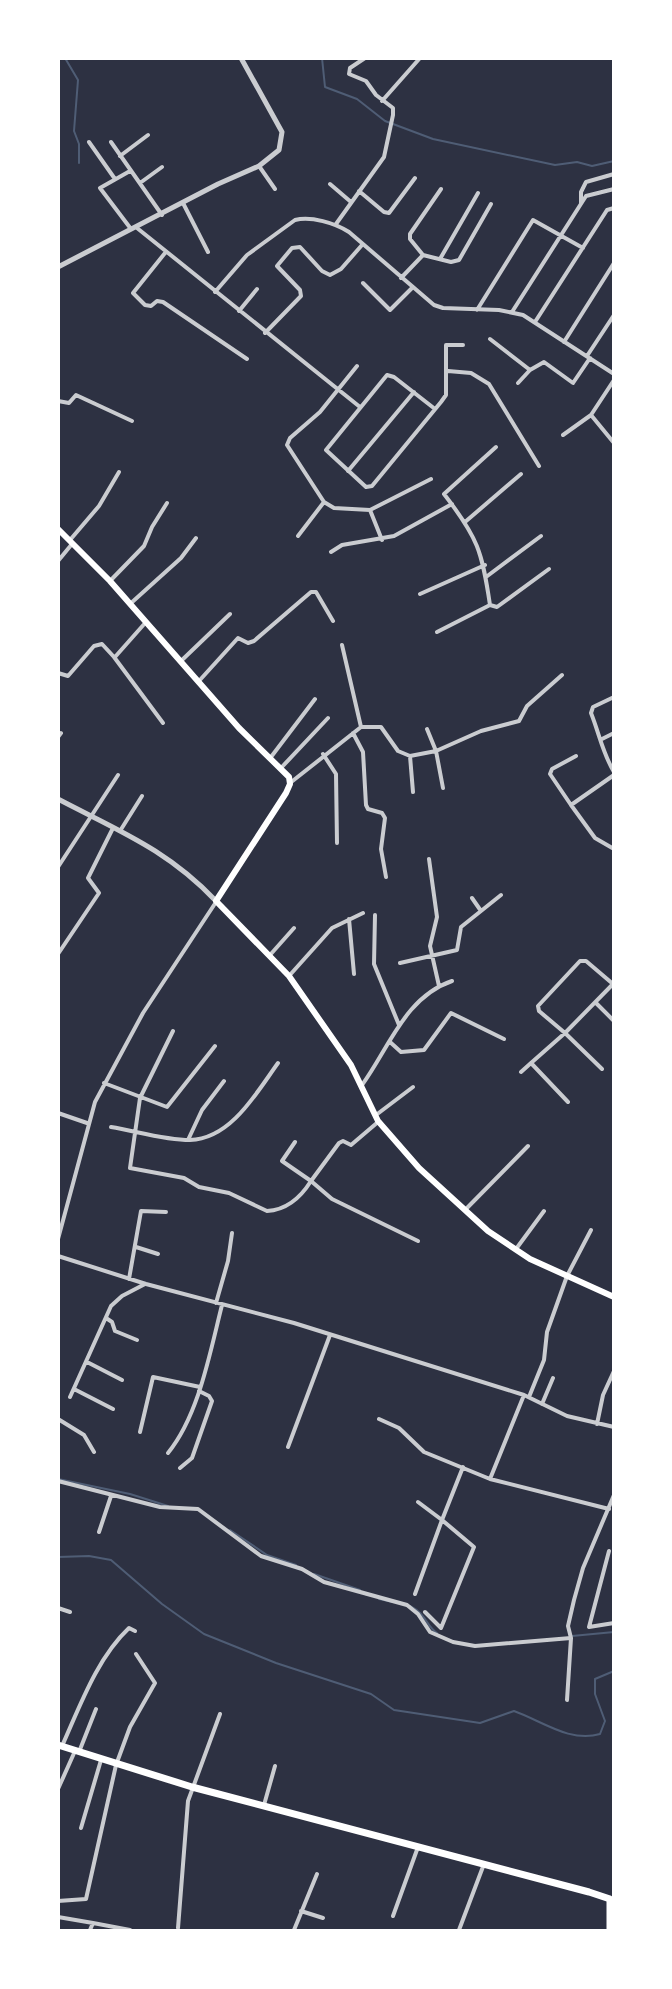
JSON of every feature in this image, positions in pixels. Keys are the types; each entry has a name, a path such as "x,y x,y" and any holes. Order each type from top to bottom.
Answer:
{"main road":[{"path":"58,529 110,581 239,728 289,777 290,784 217,902 289,976 321,1019 362,1085 377,1118 419,1168 464,1211 515,1250 614,1297"},
{"path":"60,1746 192,1787 612,1895 610,1930"}],"street":[{"path":"58,267 259,166 279,150 284,137 241,58"},
{"path":"336,225 387,151 393,111 366,81 350,74 351,68 365,58"},
{"path":"382,101 420,58"},
{"path":"120,156 148,135"},
{"path":"89,141 115,179"},
{"path":"111,141 162,215"},
{"path":"259,166 275,189"},
{"path":"140,183 162,167"},
{"path":"130,171 100,188 134,229 360,407"},
{"path":"581,203 581,192 585,183 614,174"},
{"path":"359,191 384,212 389,213 415,178"},
{"path":"330,184 351,202"},
{"path":"441,189 410,234 410,239 423,255 456,262 463,256 491,204"},
{"path":"512,312 586,196 614,189"},
{"path":"440,259 478,193"},
{"path":"183,203 208,252"},
{"path":"536,322 606,210 614,208"},
{"path":"215,292 247,255 295,220 303,219 336,225 438,307 512,312 536,322 612,373 614,366"},
{"path":"476,310 531,221 537,220 583,248"},
{"path":"265,333 302,294 277,267 292,248 300,248 322,271 332,275 341,269 362,245"},
{"path":"165,253 134,293 145,304 151,306 157,301 163,302 248,359"},
{"path":"401,278 423,255"},
{"path":"564,342 614,263"},
{"path":"363,284 390,310 413,287"},
{"path":"239,311 257,289"},
{"path":"518,383 530,370 544,362 573,383 614,315"},
{"path":"490,339 530,370"},
{"path":"435,409 394,377 387,375 326,450 366,487 372,486 435,409 446,395 448,371 446,345 463,345"},
{"path":"357,366 309,424 290,438 287,445 324,502 334,508 370,510 431,479"},
{"path":"448,371 471,373 489,384 539,466"},
{"path":"563,435 591,415 614,380"},
{"path":"348,471 414,392"},
{"path":"58,401 69,403 76,395 132,421"},
{"path":"591,415 614,443"},
{"path":"490,605 485,565 477,543 444,494 496,447"},
{"path":"58,561 99,506 119,472"},
{"path":"465,522 521,474"},
{"path":"298,536 324,502"},
{"path":"110,581 144,546 152,527 167,503"},
{"path":"331,552 342,545 381,540 402,533 452,504"},
{"path":"370,510 381,540"},
{"path":"486,578 541,536"},
{"path":"130,604 181,558 196,538"},
{"path":"420,594 485,565"},
{"path":"437,632 490,605 497,607 549,569"},
{"path":"198,682 237,639 248,643 254,641 311,592 316,592 333,621"},
{"path":"181,661 230,614"},
{"path":"114,657 146,622"},
{"path":"58,673 68,676 97,644 104,645 163,723"},
{"path":"342,645 361,727"},
{"path":"290,784 324,754 361,727 374,726 385,730 398,751 410,756 436,752 481,732 519,721 527,706 562,675"},
{"path":"573,803 614,773 605,756 602,739 591,711 614,697"},
{"path":"271,758 315,699"},
{"path":"281,768 328,718"},
{"path":"427,729 436,752 443,788"},
{"path":"353,733 363,752 366,805 368,809 382,813 385,818 381,849 386,877"},
{"path":"602,739 614,733"},
{"path":"324,754 336,774 337,843"},
{"path":"410,756 413,792"},
{"path":"576,756 552,769 550,774 573,803 595,838 614,849"},
{"path":"58,867 118,775"},
{"path":"120,831 142,796"},
{"path":"58,799 162,853 187,872 217,902 173,964 104,1083 87,1123 58,1239"},
{"path":"58,954 99,893 99,890 88,881 88,876 113,828"},
{"path":"429,859 437,917 430,942 431,957 439,986"},
{"path":"400,963 457,950 459,929 501,895"},
{"path":"472,898 481,911"},
{"path":"289,976 332,928 363,914"},
{"path":"375,915 375,969 399,1026"},
{"path":"349,919 354,974"},
{"path":"270,955 294,928"},
{"path":"521,1072 565,1033 614,984 585,961 580,961 538,1006 539,1011 565,1033 602,1069"},
{"path":"362,1085 399,1026 421,998 439,986 453,981"},
{"path":"596,1003 614,1021"},
{"path":"390,1042 400,1052 423,1050 451,1013 504,1039"},
{"path":"173,1031 140,1098 128,1164 131,1169 184,1178 199,1187 229,1193 267,1211 296,1200 341,1141 351,1145 377,1118 413,1087"},
{"path":"104,1083 162,1107 169,1106 215,1046"},
{"path":"111,1127 188,1140 210,1136 228,1125 247,1105 278,1063"},
{"path":"531,1063 568,1102"},
{"path":"188,1140 202,1110 224,1081"},
{"path":"58,1113 87,1123"},
{"path":"295,1142 282,1161 332,1199 418,1241"},
{"path":"464,1211 528,1146"},
{"path":"129,1279 141,1211 166,1212"},
{"path":"515,1250 544,1211"},
{"path":"529,1397 544,1360 547,1332 567,1276 591,1230"},
{"path":"216,1303 228,1261 232,1233"},
{"path":"136,1247 158,1254"},
{"path":"58,1256 146,1284 274,1317 524,1395 567,1416 614,1427"},
{"path":"70,1397 106,1318 118,1299 146,1284"},
{"path":"168,1453 177,1439 199,1389 222,1305"},
{"path":"106,1318 112,1322 115,1330 137,1340"},
{"path":"288,1447 330,1335"},
{"path":"87,1362 122,1380"},
{"path":"597,1424 603,1395 614,1371"},
{"path":"140,1432 154,1376 199,1389 209,1396 212,1401 192,1458 180,1468"},
{"path":"542,1404 553,1378"},
{"path":"74,1389 113,1409"},
{"path":"490,1479 524,1395"},
{"path":"58,1419 84,1435 94,1452"},
{"path":"379,1419 399,1428 424,1452 490,1479 609,1509"},
{"path":"415,1594 463,1467"},
{"path":"58,1481 165,1508 198,1509 261,1556 302,1569 324,1582 407,1605 418,1614 430,1632 453,1642 475,1646 571,1638"},
{"path":"567,1700 571,1638 569,1623 580,1579 614,1495"},
{"path":"99,1532 111,1496"},
{"path":"418,1502 474,1547 441,1628 425,1612"},
{"path":"609,1551 589,1627 614,1623"},
{"path":"58,1608 70,1612"},
{"path":"60,1746 95,1676 122,1634 129,1628 135,1631"},
{"path":"58,1901 86,1899 116,1765 130,1727 155,1683 136,1654"},
{"path":"58,1789 96,1709"},
{"path":"178,1930 185,1834 192,1787 220,1714"},
{"path":"81,1828 101,1760"},
{"path":"264,1805 275,1766"},
{"path":"393,1916 418,1846"},
{"path":"459,1930 484,1863"},
{"path":"294,1930 317,1874"},
{"path":"301,1911 323,1918"},
{"path":"58,1917 130,1930"},
{"path":"90,1930 93,1923"}],"waterway":[{"path":"65,58 78,80 74,131 79,144 79,163"},
{"path":"322,58 325,87 357,99 385,121 433,139 555,165 577,162 592,166 614,161"},
{"path":"58,1479 130,1494 168,1506"},
{"path":"230,1530 267,1555 296,1565"},
{"path":"58,1557 89,1556 111,1560 162,1604 204,1634 276,1663 371,1694 394,1710 480,1723 514,1711 556,1730 578,1736 589,1736 600,1734 605,1721 595,1694 595,1679 614,1671"},
{"path":"314,1574 360,1590"},
{"path":"379,1599 393,1602"},
{"path":"410,1606 420,1613 437,1633"},
{"path":"572,1636 614,1632"}]}
